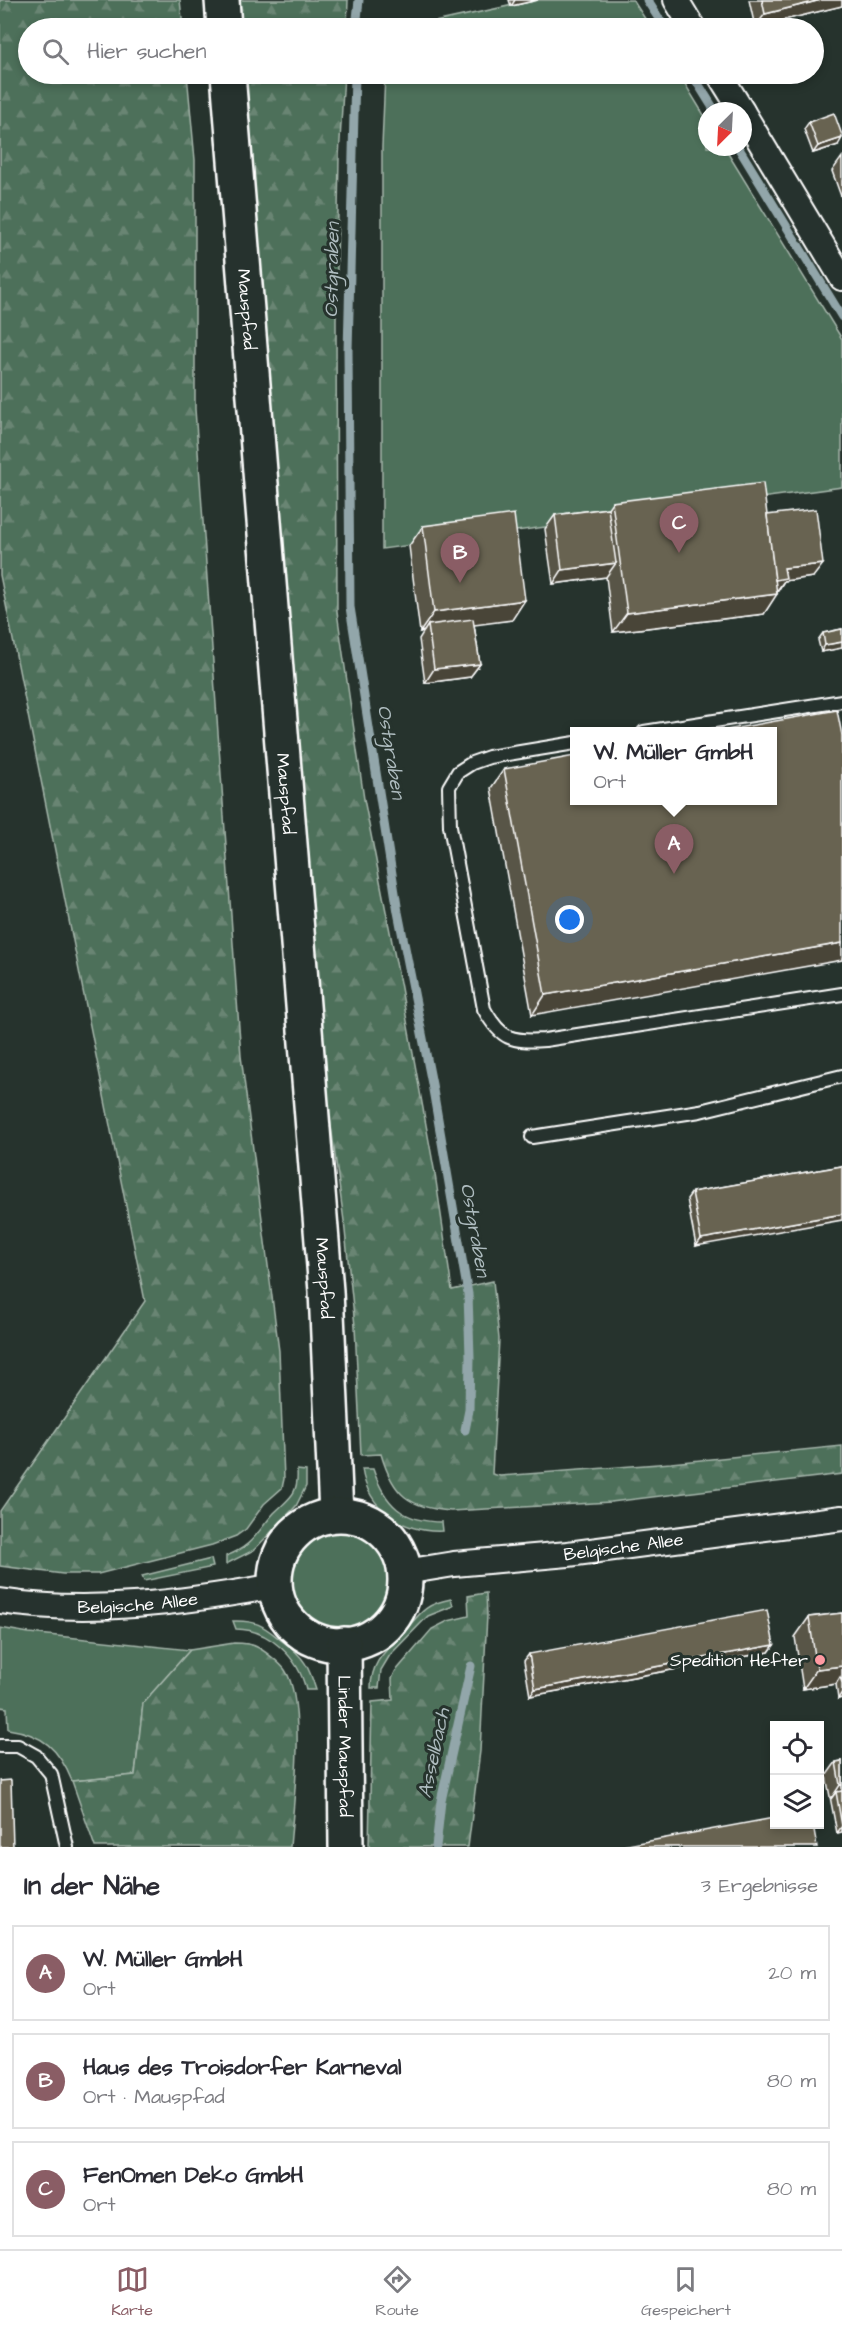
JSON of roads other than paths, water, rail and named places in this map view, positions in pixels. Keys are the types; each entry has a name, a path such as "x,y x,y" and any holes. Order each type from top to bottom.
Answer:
{"street":[{"path":"222,0 223,18"},
{"path":"676,0 687,18"},
{"name":"Mauspfad","path":"229,84 326,1291 336,1514"},
{"path":"725,84 736,102"},
{"path":"752,129 842,278"},
{"path":"336,1514 356,1516 374,1524 389,1537 400,1553 405,1572 404,1590 399,1607 390,1622 377,1634 361,1641 344,1644 324,1643 305,1635 290,1622 280,1606 275,1587 276,1565 284,1546 297,1530 315,1519 336,1514"},
{"name":"Belgische Allee","path":"405,1572 454,1564 568,1554 842,1518"},
{"name":"Belgische Allee","path":"0,1601 32,1606 73,1608 192,1599 275,1587"},
{"name":"Linder Mauspfad","path":"344,1644 346,1847"}],"lane":[{"path":"676,727 842,701"},
{"path":"570,744 489,757 472,763 458,772 449,787 450,826 484,1009 494,1027 508,1038 524,1041 545,1040 842,994"},
{"path":"531,1137 700,1111 842,1076"},
{"path":"0,1746 18,1746 36,1756 51,1774 67,1847"}],"waterway":[{"name":"Ostgraben","path":"357,18 359,0"},
{"path":"647,0 659,18"},
{"name":"Ostgraben","path":"355,84 348,351 350,607 398,912 432,1084 468,1294 469,1410 465,1430"},
{"path":"698,84 709,102"},
{"path":"744,156 842,317"},
{"name":"Asselbach","path":"436,1847 441,1801 471,1666"}],"place":[{"name":"FenOmen Deko GmbH","path":"679,553"},
{"name":"Haus des Troisdorfer Karneval","path":"460,583"},
{"name":"W. Müller GmbH","path":"674,874"},
{"name":"Spedition Hefter","path":"820,1660"}]}
